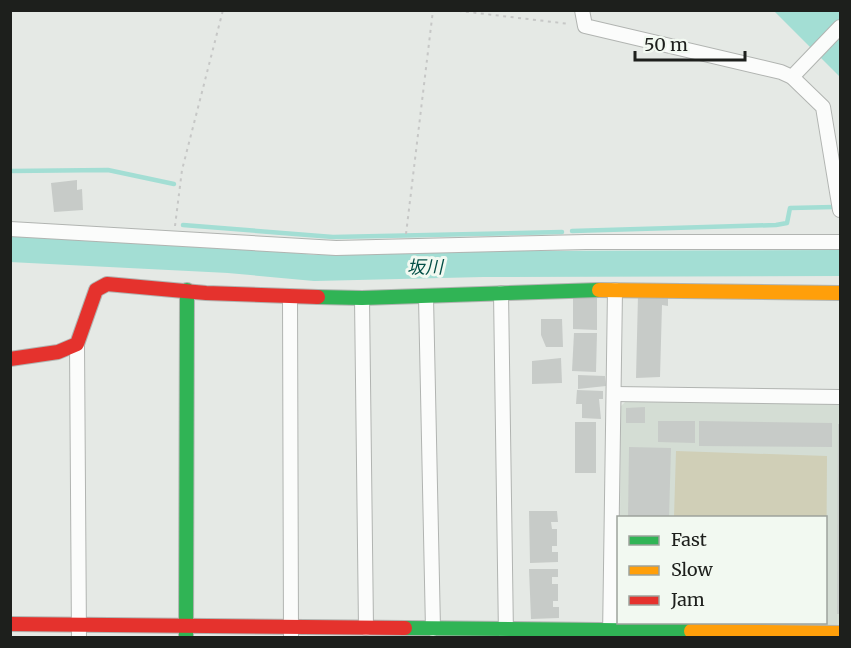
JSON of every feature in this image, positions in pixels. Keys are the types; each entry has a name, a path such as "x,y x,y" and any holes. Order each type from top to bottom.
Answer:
{"street":[{"path":"582,10 585,26 794,75 823,106 840,210"},
{"path":"794,75 840,27"},
{"path":"10,229 173,237 288,246 840,242"},
{"path":"79,631 77,344 96,290 107,284 290,296 362,298 615,290 840,293"},
{"path":"186,632 187,290"},
{"path":"610,634 615,290"},
{"path":"501,293 506,634"},
{"path":"290,296 291,633"},
{"path":"426,297 433,629"},
{"path":"362,298 366,628"},
{"path":"10,359 58,352 77,344"},
{"path":"614,394 840,397"},
{"path":"10,624 79,631 291,633 366,628 397,633 433,629 506,634 812,635 840,633"}],"path":[{"path":"173,237 182,170 223,10"},
{"path":"405,246 433,10"},
{"path":"451,10 585,26"}],"shaded area":[{"path":"627,400 840,402 840,625 732,624 827,624 827,516 620,516 621,406"}],"green space":[{"path":"676,451 827,456 827,516 674,516"}],"water":[{"path":"774,11 840,11 840,77"}],"building":[{"path":"77,180 77,190 82,189 83,210 54,212 51,183"},
{"path":"638,295 668,296 668,306 662,305 660,377 636,378"},
{"path":"573,296 597,296 597,330 573,329"},
{"path":"541,319 562,319 563,347 546,347 541,335"},
{"path":"574,333 597,333 596,372 572,371"},
{"path":"561,358 562,383 532,384 532,361"},
{"path":"578,375 605,376 606,386 578,389"},
{"path":"577,390 603,391 603,399 599,399 601,419 582,418 582,404 576,404"},
{"path":"645,407 645,423 626,423 626,408"},
{"path":"658,421 695,421 695,443 658,442"},
{"path":"699,421 832,423 832,447 699,446"},
{"path":"575,422 596,422 596,473 575,473"},
{"path":"838,424 840,424 840,614 837,614"},
{"path":"629,447 671,448 669,516 628,516"},
{"path":"529,511 557,511 558,522 551,522 552,529 557,529 557,546 552,546 552,552 558,552 558,562 530,563"},
{"path":"529,569 558,569 558,577 552,577 552,584 558,584 558,601 553,601 553,607 559,607 559,618 531,619"}],"waterway":[{"path":"10,171 108,170 174,184"},
{"path":"572,231 776,225 787,223 790,208 834,207"},
{"path":"183,225 333,237 562,232"},
{"name":"坂川","path":"10,249 229,260 315,268 483,264 840,263"}],"traffic: fast":[{"path":"186,638 187,290"},
{"path":"318,297 362,298 599,290"},
{"path":"405,628 691,631"}],"traffic: slow":[{"path":"599,290 840,293"},
{"path":"691,631 840,633"}],"traffic: jam":[{"path":"10,359 58,352 77,344 96,290 107,284 206,293 318,297"},
{"path":"10,624 405,628"}]}
